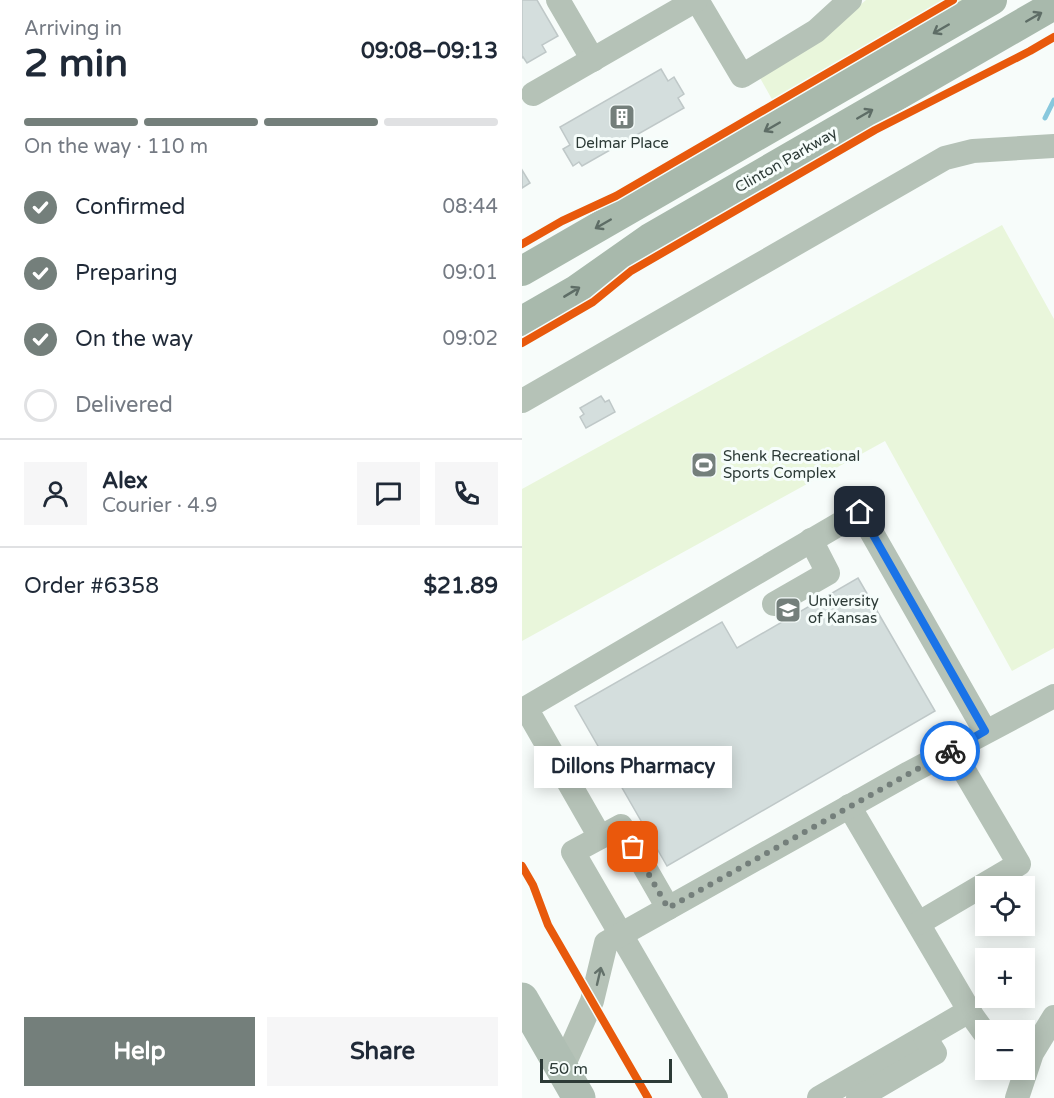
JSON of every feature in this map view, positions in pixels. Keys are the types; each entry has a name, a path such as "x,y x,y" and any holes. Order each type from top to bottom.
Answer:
{"highway":[{"path":"522,999 579,1098"}],"main road":[{"path":"522,271 992,0"},
{"name":"Clinton Parkway","path":"522,321 576,290 650,238 1054,5"}],"street":[{"path":"558,0 592,60"},
{"path":"533,94 696,0 742,76 816,31 850,0"},
{"path":"522,401 945,158 973,151 1054,146"},
{"path":"600,837 526,708 860,512 985,731"},
{"path":"774,604 828,573 811,540"},
{"path":"562,1069 592,1001 614,939 849,806 1054,696"},
{"path":"919,923 1019,864 952,750"},
{"path":"849,806 975,1020"},
{"path":"668,908 621,826 573,852 614,939 716,1098"},
{"path":"819,1098 969,1011"},
{"path":"1035,1047 1054,1017"},
{"path":"858,1098 934,1053 925,1037"},
{"path":"1017,1098 1022,1080"}],"green space":[{"path":"866,0 967,0 778,110 760,78 815,44"},
{"name":"Shenk Recreational Sports Complex","path":"1002,225 1054,319 1054,648 1012,671 885,441 522,641 522,489"}],"building":[{"path":"522,0 537,0 558,36 542,45 546,52 527,63 522,58"},
{"name":"Delmar Place","path":"661,69 668,81 674,77 684,94 678,98 684,108 582,166 579,162 573,166 563,149 570,145 560,127"},
{"path":"522,170 530,183 522,188"},
{"path":"601,396 605,402 609,400 615,412 586,428 580,417 584,414 580,408"},
{"path":"858,578 935,711 667,866 575,706 722,622 737,648"}],"waterway":[{"path":"1045,118 1054,100"}],"cycle path":[{"path":"522,244 562,221 616,196 953,0"},
{"path":"522,343 593,302 631,271 875,130 1054,37"},
{"path":"522,866 533,885 548,925 648,1098"}],"way so far":[{"path":"633,847 668,908 950,751"}],"place":[{"name":"Delmar Place","path":"622,117"},
{"name":"Shenk Recreational Sports Complex","path":"704,465"},
{"name":"University of Kansas","path":"788,610"},
{"name":"Dillons Pharmacy","path":"633,847"}],"route":[{"path":"860,512 985,731 950,751"}]}
